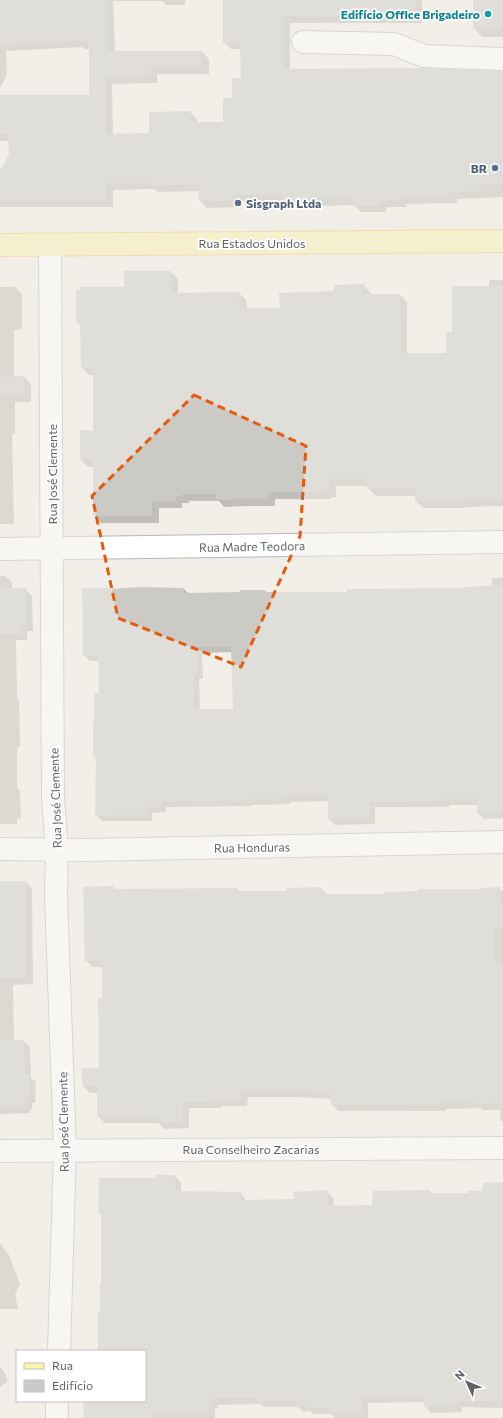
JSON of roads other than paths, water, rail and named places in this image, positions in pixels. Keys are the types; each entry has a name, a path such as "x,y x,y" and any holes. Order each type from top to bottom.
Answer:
{"main road":[{"name":"Rua Estados Unidos","path":"0,245 503,241"}],"street":[{"path":"302,42 394,44 424,56 503,59"},
{"name":"Rua José Clemente","path":"50,245 53,799 57,849 56,895 65,1150 59,1350"},
{"name":"Rua Madre Teodora","path":"0,549 503,542"},
{"name":"Rua Honduras","path":"0,849 503,842"},
{"name":"Rua Conselheiro Zacarias","path":"0,1151 503,1148"},
{"path":"57,1418 58,1402"}],"place":[{"name":"Edifício Office Brigadeiro","path":"488,14"},
{"name":"BR","path":"495,168"},
{"name":"Sisgraph Ltda","path":"238,203"}]}
